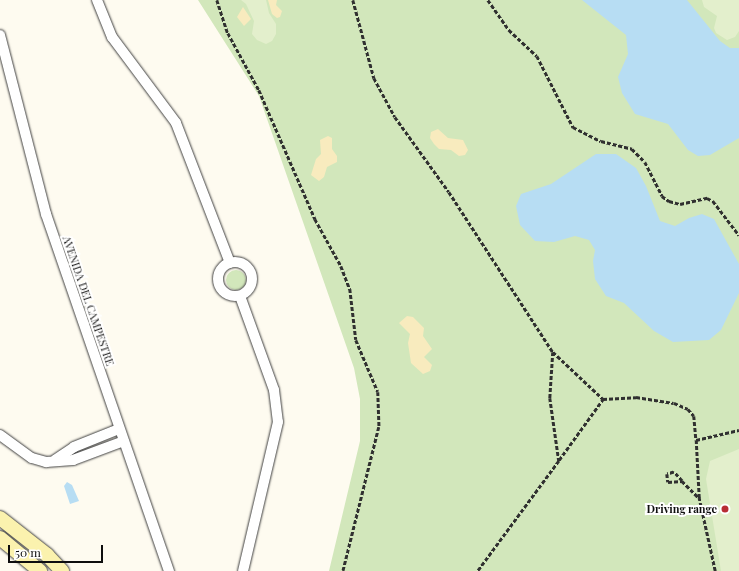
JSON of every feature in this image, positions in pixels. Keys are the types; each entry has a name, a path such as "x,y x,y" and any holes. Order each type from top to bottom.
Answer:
{"main road":[{"path":"0,518 47,555 62,571"},
{"path":"0,538 40,571"}],"street":[{"path":"97,0 112,37 176,123 230,263"},
{"name":"AVENIDA DEL CAMPESTRE","path":"0,35 46,214 169,571"},
{"path":"230,263 240,263 251,272 251,286 240,296 230,296 219,285 221,270 230,263"},
{"path":"240,296 274,390 278,422 243,571"},
{"path":"55,460 64,452 119,429"},
{"path":"0,435 32,458 46,462 55,460 73,460 124,441"}],"path":[{"path":"217,0 228,33 258,90 315,219 341,266 350,289 356,340 378,392 379,427 343,571"},
{"path":"354,0 374,78 395,117 448,192 553,352 603,398 636,397 674,403 688,409 694,416 699,498 714,571"},
{"path":"488,0 509,30 537,56 574,127 601,141 632,150 645,162 662,196 669,201 680,204 707,198 713,202 739,235"},
{"path":"553,352 550,398 559,461"},
{"path":"478,571 559,461 603,398"},
{"path":"696,440 739,430"},
{"path":"682,481 668,482 667,474 674,472 699,498"}],"green space":[{"path":"198,0 739,0 739,571 329,571 360,441 360,399 354,368 259,96"},
{"path":"241,0 266,0 269,13 276,24 276,34 272,41 266,44 257,40 252,34 254,21 246,4"},
{"path":"702,0 739,0 739,31 735,37 727,40 716,33 714,28 717,16 704,7"},
{"path":"236,270 243,273 246,280 243,287 236,290 229,287 226,280 229,273"},
{"name":"Driving range","path":"739,449 739,571 721,571 706,479 710,461"}],"sand":[{"path":"268,0 277,0 276,5 282,11 280,17 277,18 272,14"},
{"path":"243,7 251,19 244,26 237,17"},
{"path":"438,129 448,138 463,140 468,150 465,155 459,156 451,150 439,149 430,138 431,132"},
{"path":"328,136 332,138 332,149 337,156 337,162 327,167 324,177 319,181 311,175 316,159 321,154 320,140"},
{"path":"407,316 413,317 424,328 423,336 432,349 424,357 432,365 430,371 423,374 411,363 408,343 410,334 399,323"}],"water":[{"path":"582,0 687,0 720,41 730,48 739,48 739,138 710,155 698,156 688,150 668,124 635,114 622,93 618,77 628,54 626,35"},
{"path":"596,154 616,154 636,168 646,186 660,221 675,226 689,218 702,214 714,219 739,264 739,293 721,330 709,340 673,342 654,331 624,303 606,296 595,279 593,261 595,250 589,240 575,236 554,242 535,241 520,225 516,206 521,194 551,184"},
{"path":"67,482 72,485 79,501 70,504 64,486"}],"place":[{"name":"Driving range","path":"725,509"}]}
